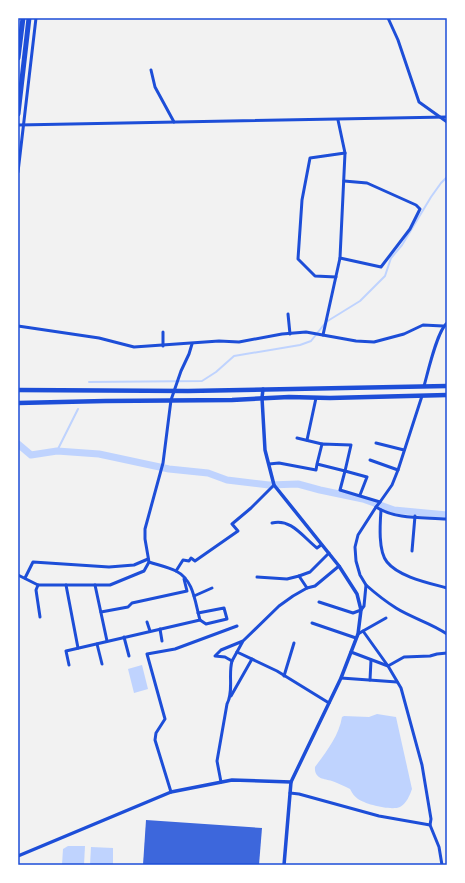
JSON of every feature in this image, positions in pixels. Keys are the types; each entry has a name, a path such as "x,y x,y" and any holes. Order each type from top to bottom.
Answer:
{"highway":[{"path":"18,58 23,18"},
{"path":"18,114 29,18"}],"main road":[{"path":"18,390 175,391 447,386"},
{"path":"18,403 447,395"}],"street":[{"path":"18,172 36,18"},
{"path":"388,18 398,40 419,102 447,122"},
{"path":"151,70 154,87 174,122"},
{"path":"18,125 447,117"},
{"path":"323,335 340,258 345,153 338,120"},
{"path":"336,277 315,276 298,258 302,200 310,158 345,153"},
{"path":"340,258 381,267 410,229 420,209 416,205 367,183 344,181"},
{"path":"288,314 290,334"},
{"path":"424,387 437,341 443,326 447,323"},
{"path":"18,326 99,338 134,347 219,341 240,342 306,332 356,341 374,342 404,334 423,325 443,326"},
{"path":"163,332 163,346"},
{"path":"18,575 38,585 110,585 144,571 149,561 145,539 145,529 163,463 171,400 192,344"},
{"path":"263,389 262,398 265,450 274,485 339,566 357,594 361,610 357,636 341,678 291,782 284,865"},
{"path":"422,396 392,485 358,535 355,547 356,560 360,575 366,585 378,596 397,609 435,626 447,634"},
{"path":"307,440 316,398"},
{"path":"296,438 322,444 351,445 340,490 380,502"},
{"path":"376,443 404,450"},
{"path":"269,464 280,463 316,470 322,444"},
{"path":"370,460 398,470"},
{"path":"317,464 367,477 360,496"},
{"path":"176,571 183,560 189,560 191,558 196,561 238,531 232,524 251,508 274,485"},
{"path":"376,507 381,510 400,515 447,519"},
{"path":"381,510 380,533 383,554 387,562 402,574 447,588"},
{"path":"412,551 415,516"},
{"path":"272,523 279,521 287,523 317,548 321,545"},
{"path":"257,577 287,579 299,576 310,572 329,553"},
{"path":"25,578 33,562 109,567 134,565 149,561 176,571 190,582 194,596 198,613 200,620 206,624 227,619 224,608 198,613"},
{"path":"232,661 215,656 221,650 242,641 279,606 307,588 315,586 339,566"},
{"path":"299,576 307,588"},
{"path":"101,612 128,607 132,603 187,592 185,578"},
{"path":"38,585 36,590 40,617"},
{"path":"66,585 72,606 78,648"},
{"path":"95,585 107,641"},
{"path":"319,602 353,612 361,610 364,606 366,585"},
{"path":"194,596 212,588"},
{"path":"357,636 363,630 386,618"},
{"path":"61,652 200,620"},
{"path":"147,622 150,631"},
{"path":"312,623 357,636"},
{"path":"171,792 154,740 156,733 165,719 147,654 175,649 237,626"},
{"path":"160,629 162,641"},
{"path":"363,630 401,688 410,716 422,765 431,819 430,825 439,847 442,865"},
{"path":"124,637 129,656"},
{"path":"231,696 230,668 242,641"},
{"path":"284,676 294,643"},
{"path":"97,644 102,664"},
{"path":"66,651 69,664"},
{"path":"238,652 284,676 330,703"},
{"path":"351,652 388,666 404,657 430,656 447,653"},
{"path":"220,782 217,762 227,704 252,659"},
{"path":"370,680 371,660"},
{"path":"341,678 397,682"},
{"path":"18,856 171,792 232,780 291,782"},
{"path":"290,793 299,794 379,816 430,825"}],"water":[{"path":"142,665 148,689 134,693 128,669"},
{"path":"377,714 396,717 412,789 404,804 396,808 372,805 361,801 355,797 350,789 320,778 315,771 315,767 328,750 338,731 342,717 369,717"},
{"path":"68,846 85,846 84,865 62,865 63,849"},
{"path":"91,847 113,848 113,865 90,865"}],"building":[{"path":"146,820 262,828 259,865 143,865"}],"waterway":[{"path":"89,382 202,381 216,372 234,356 300,345 311,341 326,322 360,301 385,276 391,258 402,245 431,197 447,177"},
{"path":"57,451 78,409"},
{"path":"18,444 31,455 57,451 99,454 169,469 208,473 227,480 269,485 298,484 363,499 394,510 447,515"}]}
